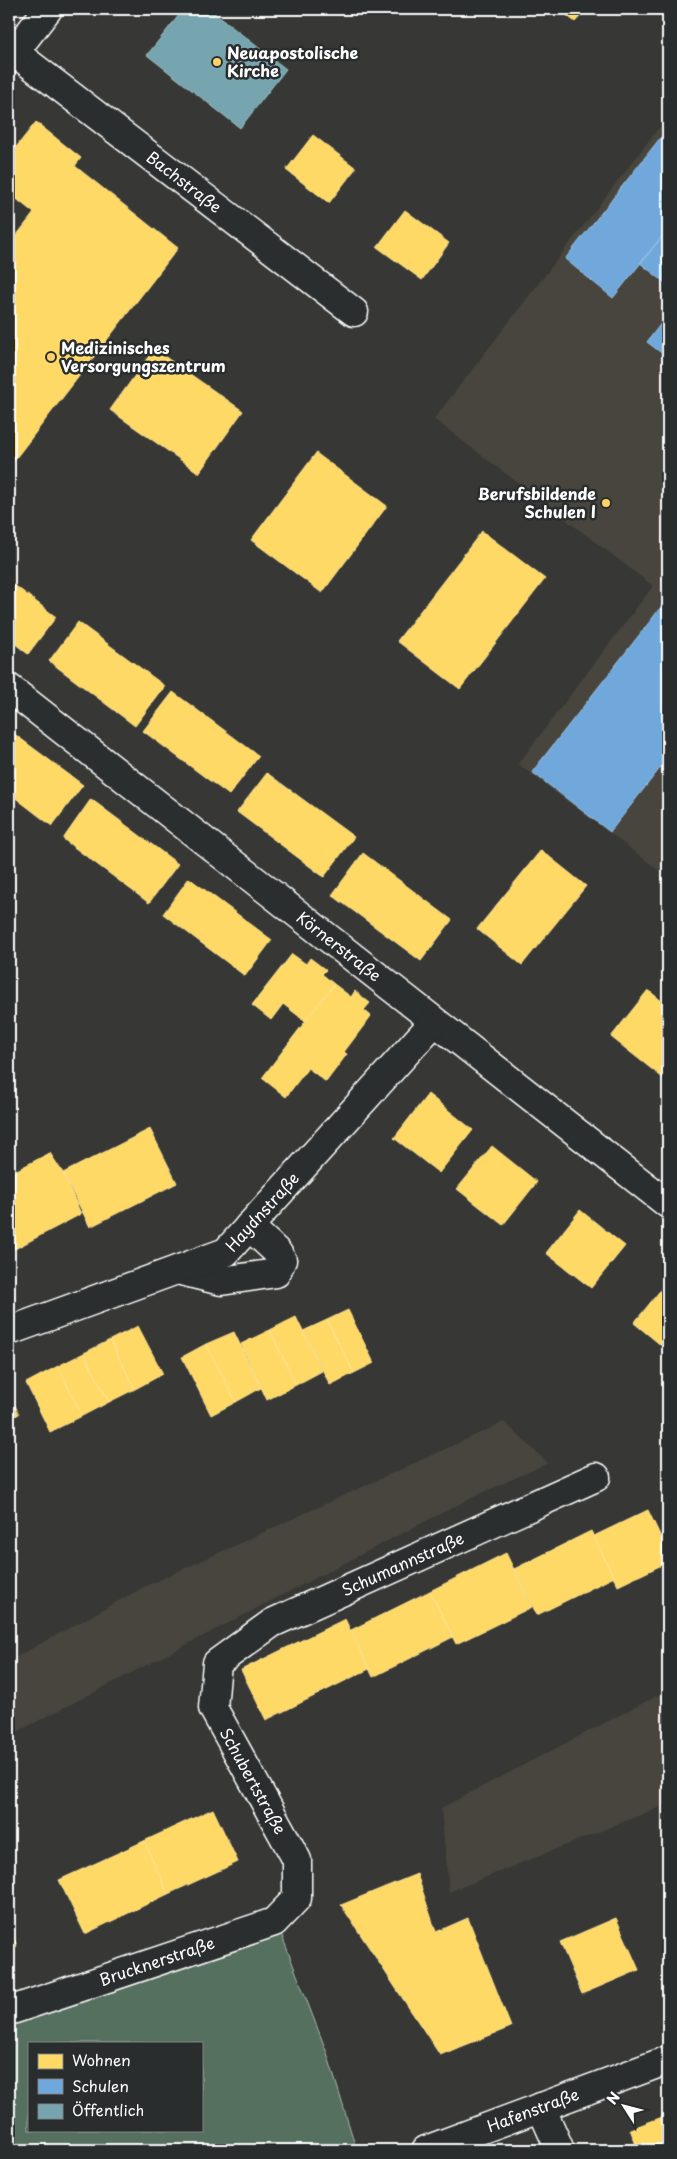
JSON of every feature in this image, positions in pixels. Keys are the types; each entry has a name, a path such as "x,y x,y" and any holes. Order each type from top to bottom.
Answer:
{"street":[{"path":"12,55 48,9"},
{"name":"Bachstraße","path":"12,55 354,312"},
{"name":"Körnerstraße","path":"9,688 668,1204"},
{"name":"Haydnstraße","path":"9,1331 226,1252 434,1022"},
{"path":"177,1270 221,1281 276,1273 282,1260 277,1252 249,1226"},
{"name":"Schumannstraße","path":"217,1663 272,1623 596,1477"},
{"name":"Schubertstraße","path":"217,1663 213,1708 297,1860 297,1898"},
{"name":"Brucknerstraße","path":"9,2011 274,1922 297,1898"},
{"name":"Hafenstraße","path":"426,2150 540,2106 668,2060"},
{"path":"540,2106 560,2150"}],"shaded area":[{"name":"Berufsbildende Schulen I","path":"668,116 668,877 518,764 653,586 434,419"},
{"path":"504,1422 548,1463 469,1499 9,1736 9,1661 144,1587"},
{"path":"668,1690 668,1804 449,1892 441,1808"}],"green space":[{"path":"277,1923 327,2053 355,2145 346,2150 9,2150 9,2015"}],"building: Wohnen":[{"path":"559,9 587,9 575,22"},
{"name":"Medizinisches Versorgungszentrum","path":"36,122 81,158 75,166 178,248 9,467 9,245 34,213 9,193 9,156"},
{"path":"313,135 356,168 329,203 286,170"},
{"path":"405,210 449,243 422,280 377,247"},
{"path":"154,349 243,411 199,473 110,410"},
{"path":"316,453 387,506 322,593 251,540"},
{"path":"482,531 545,579 460,689 397,641"},
{"path":"9,581 56,617 28,654 9,639"},
{"path":"78,622 165,686 135,726 49,661"},
{"path":"173,692 259,756 229,795 143,731"},
{"path":"9,730 83,785 52,826 9,793"},
{"path":"267,773 354,837 324,877 237,812"},
{"path":"91,799 178,864 149,903 63,839"},
{"path":"541,850 586,886 522,965 477,929"},
{"path":"363,853 452,920 421,961 332,895"},
{"path":"189,878 272,940 245,976 163,914"},
{"path":"292,954 306,964 310,958 326,970 322,974 334,984 305,1021 283,1004 271,1020 252,1005"},
{"path":"334,984 351,997 355,991 370,1003 364,1010 371,1016 344,1052 347,1054 326,1082 308,1068 286,1097 262,1078"},
{"path":"648,990 668,1006 668,1082 611,1037"},
{"path":"428,1094 473,1130 439,1173 394,1138"},
{"path":"150,1129 177,1183 90,1227 63,1173"},
{"path":"492,1146 537,1182 503,1225 457,1189"},
{"path":"50,1153 63,1173 81,1214 9,1252 9,1174"},
{"path":"580,1210 625,1246 591,1288 546,1253"},
{"path":"668,1283 668,1351 634,1323"},
{"path":"348,1310 374,1363 354,1373 327,1320"},
{"path":"296,1317 322,1371 296,1385 270,1330"},
{"path":"327,1320 354,1373 330,1385 303,1331"},
{"path":"138,1326 163,1374 135,1389 110,1340"},
{"path":"270,1330 296,1385 267,1400 241,1344"},
{"path":"234,1332 261,1388 236,1402 206,1344"},
{"path":"110,1340 135,1389 109,1402 84,1353"},
{"path":"206,1344 236,1402 211,1415 182,1357"},
{"path":"84,1353 109,1402 82,1416 58,1366"},
{"path":"58,1366 82,1416 50,1432 26,1383"},
{"path":"9,1393 19,1414 9,1419"},
{"path":"648,1510 668,1552 668,1562 618,1586 594,1536"},
{"path":"591,1531 614,1577 537,1615 514,1569"},
{"path":"506,1553 532,1607 456,1644 430,1591"},
{"path":"430,1591 453,1637 373,1677 351,1630"},
{"path":"345,1619 369,1669 266,1720 241,1670"},
{"path":"213,1809 238,1862 168,1894 144,1841"},
{"path":"144,1841 168,1894 85,1934 59,1880"},
{"path":"417,1874 436,1932 468,1918 511,2027 440,2055 341,1905"},
{"path":"616,1918 639,1970 582,1994 560,1942"},
{"path":"9,1927 17,1946 9,1950"},
{"path":"668,2115 668,2150 638,2150 630,2129"}],"building: Schulen":[{"path":"668,128 668,229 613,298 565,259"},
{"path":"668,229 668,285 640,263"},
{"path":"668,314 668,358 647,342"},
{"path":"665,602 668,604 668,758 610,832 532,772"}],"building: Öffentlich":[{"name":"Neuapostolische Kirche","path":"184,9 209,9 286,69 240,128 147,55"}],"place":[{"name":"Neuapostolische Kirche","path":"217,62"},
{"name":"Medizinisches Versorgungszentrum","path":"51,357"},
{"name":"Berufsbildende Schulen I","path":"606,503"}]}
